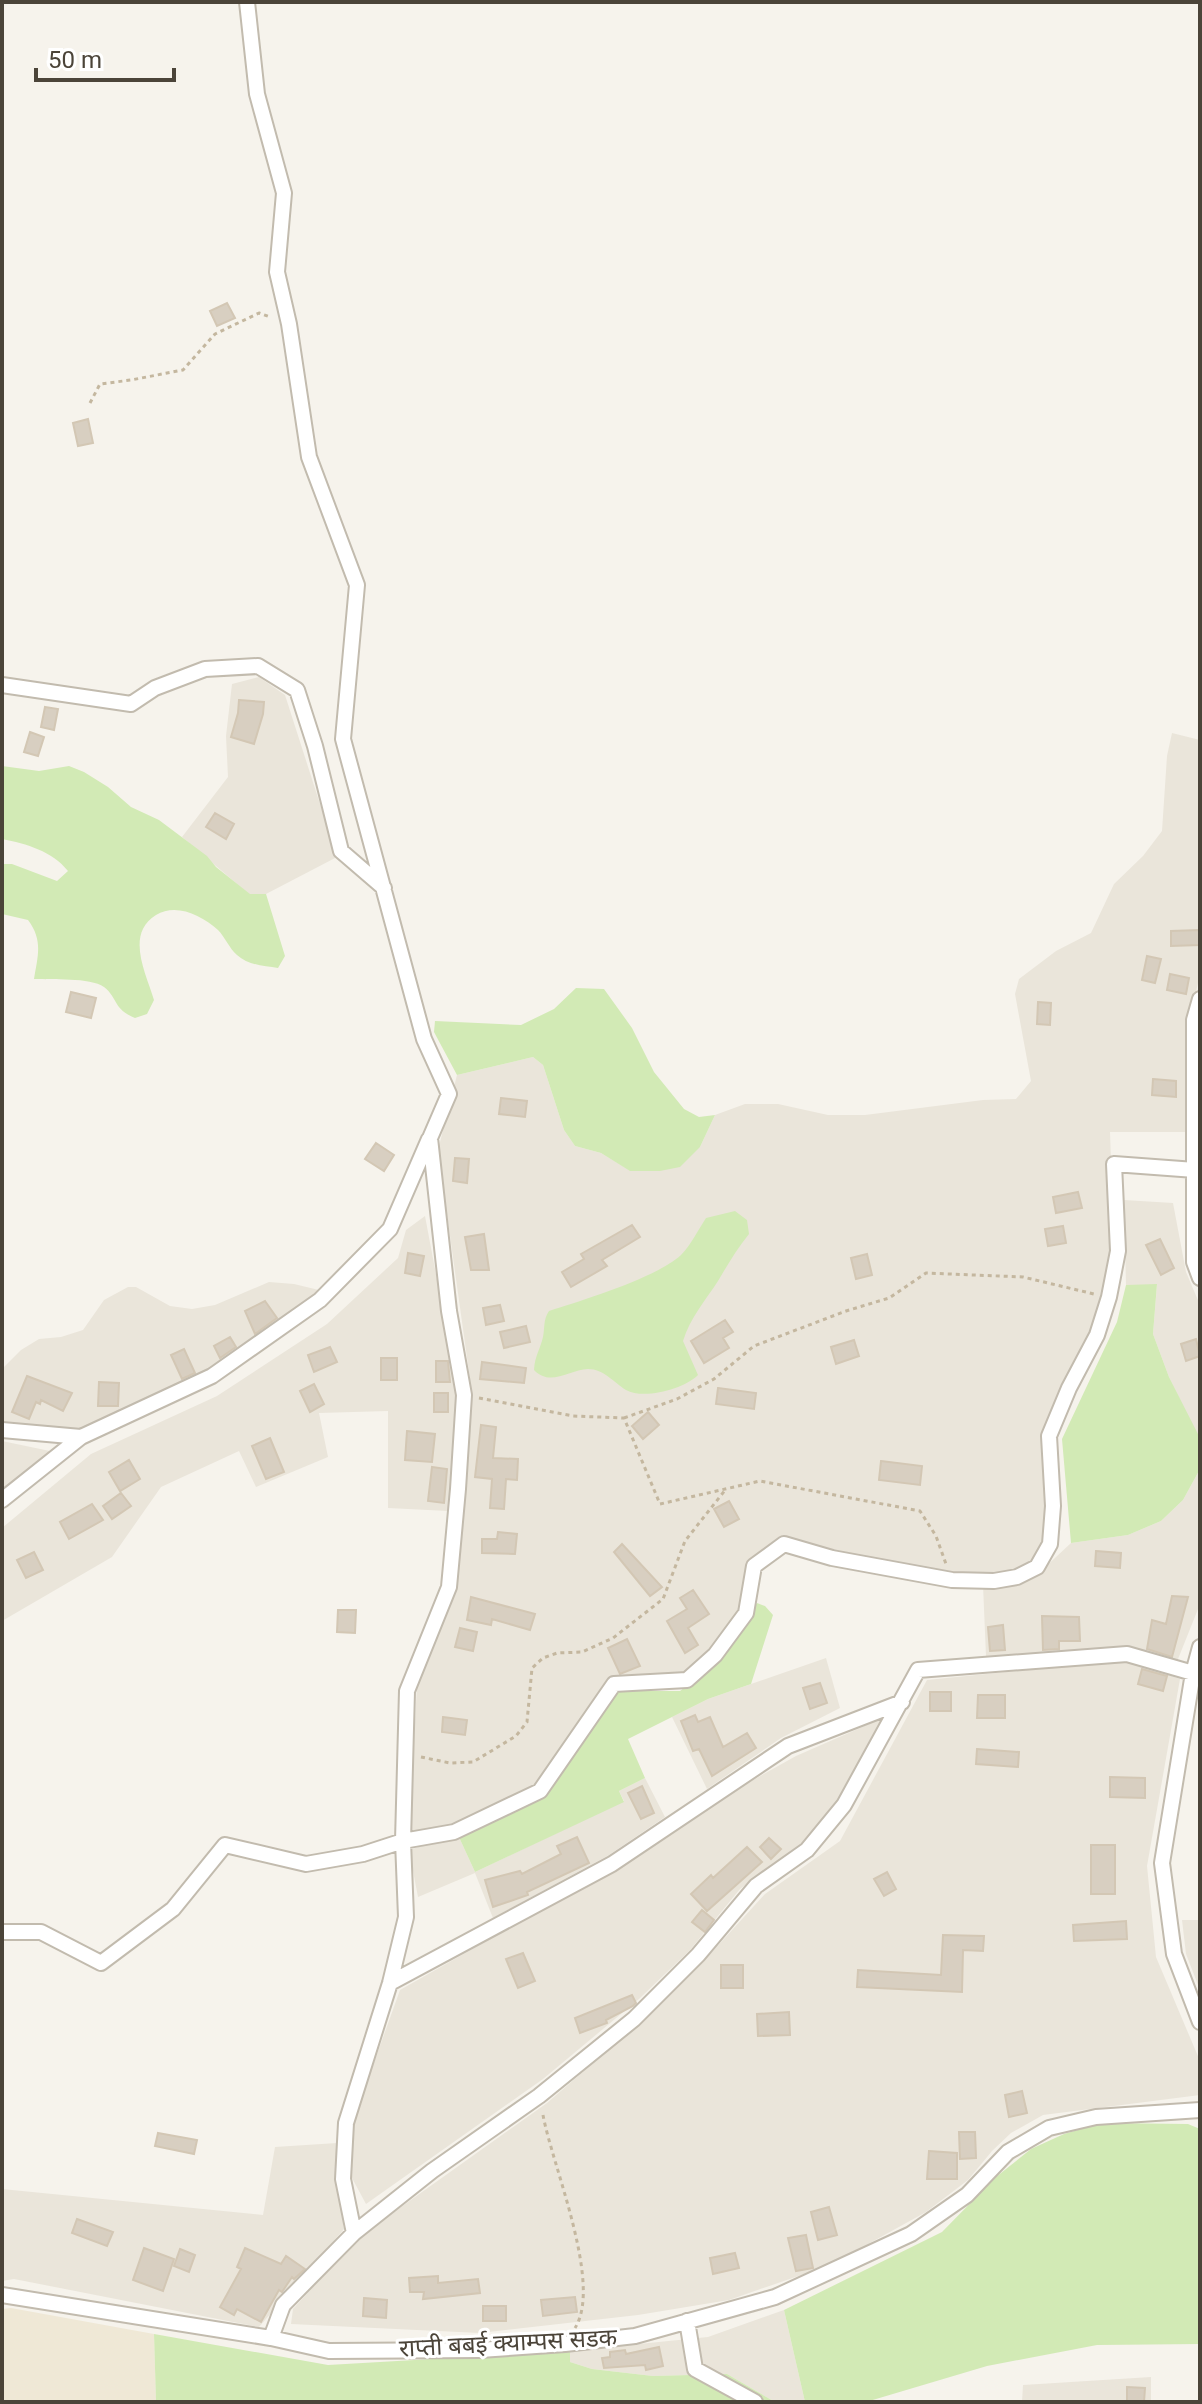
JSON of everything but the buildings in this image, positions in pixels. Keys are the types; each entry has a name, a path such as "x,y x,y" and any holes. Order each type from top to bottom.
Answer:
{"street":[{"path":"2,1500 81,1437 212,1376 320,1300 390,1229 449,1094 424,1039 343,739 357,585 309,457 289,324 277,272 284,193 257,94 247,2"},
{"path":"2,685 131,704 155,688 205,669 258,666 297,690 315,746 341,851 384,888"},
{"path":"1200,999 1194,1020 1194,1262 1200,1278"},
{"path":"354,2233 343,2179 346,2123 390,1983 406,1917 403,1841 407,1691 449,1587 464,1395 449,1311 430,1138"},
{"path":"2,1932 41,1932 101,1963 173,1909 225,1845 306,1864 454,1832 540,1791 614,1684 687,1680 715,1655 746,1613 754,1566 784,1544 832,1558 952,1580 994,1581 1017,1577 1037,1567 1050,1544 1053,1506 1049,1436 1069,1388 1097,1335 1109,1297 1118,1251 1114,1164 1195,1170"},
{"path":"2,1430 81,1437"},
{"path":"1200,1647 1162,1863 1174,1954 1200,2022"},
{"path":"271,2338 283,2305 354,2233 432,2171 539,2096 634,2019 698,1955 756,1886 807,1850 844,1805 918,1670 1127,1654 1193,1673"},
{"path":"390,1983 612,1864 788,1746 902,1702"},
{"name":"राप्ती बबई क्याम्पस सडक","path":"2,2295 271,2338 329,2351 480,2350 635,2336 775,2297 911,2234 967,2195 1008,2152 1049,2128 1096,2117 1200,2110"},
{"path":"687,2321 695,2369 755,2402"}],"path":[{"path":"90,403 100,384 183,370 215,334 259,313 289,324"},
{"path":"464,1395 573,1416 624,1418 677,1399 714,1379 754,1346 889,1298 926,1273 1023,1277 1109,1297"},
{"path":"624,1418 660,1504 760,1481 920,1511 936,1536 952,1580"},
{"path":"405,1753 450,1763 473,1762 516,1736 527,1722 532,1668 543,1658 557,1653 582,1652 613,1638 663,1599 685,1541 726,1489"},
{"path":"539,2096 548,2139 575,2229 583,2294 583,2316 565,2344"}],"shaded area":[{"path":"259,677 285,695 337,857 266,894 250,895 182,837 228,777 226,736 232,684"},
{"path":"1172,733 1200,740 1200,974 1185,1041 1186,1132 1110,1132 1114,1251 1093,1333 1045,1435 1049,1506 1046,1543 1034,1564 1015,1573 953,1576 833,1554 783,1540 750,1564 742,1611 712,1652 685,1676 612,1680 537,1787 453,1828 409,1834 417,1685 455,1584 464,1485 470,1379 438,1150 457,1075 533,1057 543,1065 564,1130 575,1146 601,1153 631,1171 700,1147 715,1115 745,1104 778,1104 828,1115 865,1115 983,1100 1016,1099 1031,1081 1015,994 1019,979 1056,951 1091,933 1114,884 1143,856 1162,831 1167,756"},
{"path":"1124,1200 1173,1203 1186,1272 1200,1305 1200,1440 1169,1377 1153,1334 1157,1285 1126,1285"},
{"path":"425,1216 458,1391 448,1511 388,1508 388,1411 319,1413 328,1457 256,1487 239,1451 161,1487 112,1557 2,1621 2,1528 91,1454 217,1396 327,1324 398,1258 406,1230"},
{"path":"269,1282 323,1291 318,1310 85,1443 2,1424 2,1369 21,1350 39,1339 61,1337 83,1330 104,1300 128,1287 136,1287 170,1306 192,1309 215,1305"},
{"path":"2,1441 69,1455 2,1503"},
{"path":"1200,1469 1200,1604 1176,1664 1128,1651 986,1656 983,1585 1041,1571 1071,1543 1128,1535 1161,1521 1183,1500"},
{"path":"826,1658 840,1708 781,1738 707,1789 672,1717 708,1699"},
{"path":"1126,1660 1180,1679 1147,1866 1156,1957 1200,2061 1200,2095 1043,2115 1011,2133 968,2180 926,2212 830,2265 729,2300 638,2315 480,2333 291,2324 293,2309 359,2237 547,2103 702,1963 765,1894 840,1841 927,1680"},
{"path":"883,1718 837,1803 799,1849 740,1889 690,1950 639,1999 543,2079 366,2204 352,2178 352,2124 400,1990 614,1869 730,1793 796,1756"},
{"path":"645,1778 665,1817 609,1855 493,1918 475,1873 418,1897 409,1850 458,1835 475,1872 624,1801 619,1791"},
{"path":"1182,1920 1200,1920 1200,1990 1186,1954"},
{"path":"337,2143 337,2183 344,2229 259,2327 14,2279 2,2281 2,2189 263,2215 275,2147"},
{"path":"11,2308 154,2334 156,2402 2,2402 2,2309"},
{"path":"784,2310 805,2402 775,2402 727,2374 653,2376 592,2369 570,2362 570,2351 708,2337"},
{"path":"1151,2377 1151,2402 1022,2402 1023,2385"}],"green space":[{"path":"2,766 39,771 69,766 84,772 131,807 159,820 250,894 266,894 285,956 278,968 246,961 211,925 196,915 172,910 156,915 141,932 140,954 154,1000 147,1014 135,1018 128,1015 98,984 80,980 34,979 38,948 36,934 28,920 2,914 2,864 12,864 57,881 68,871 38,849 2,839"},
{"path":"576,988 604,989 632,1028 654,1072 684,1109 699,1117 715,1115 700,1147 680,1167 630,1171 601,1153 575,1146 564,1130 543,1065 533,1057 457,1075 434,1032 435,1021 521,1025 554,1009"},
{"path":"735,1211 747,1220 749,1234 686,1333 683,1341 698,1375 692,1380 664,1392 643,1394 626,1390 594,1370 547,1377 534,1370 549,1311 618,1288 670,1264 681,1255 706,1218"},
{"path":"1157,1284 1153,1334 1169,1377 1200,1438 1200,1469 1183,1500 1161,1521 1128,1535 1071,1543 1062,1439 1117,1322 1126,1285"},
{"path":"757,1603 773,1615 751,1684 708,1699 628,1739 645,1778 619,1791 624,1802 475,1872 458,1835 542,1794 617,1691 680,1691 718,1663"},
{"path":"1102,2123 1188,2124 1200,2129 1200,2344 1097,2345 987,2366 866,2402 805,2402 784,2310 942,2232 996,2177 1031,2149 1064,2134"},
{"path":"154,2334 328,2365 570,2351 570,2362 592,2369 653,2376 727,2374 775,2402 156,2402"}]}
